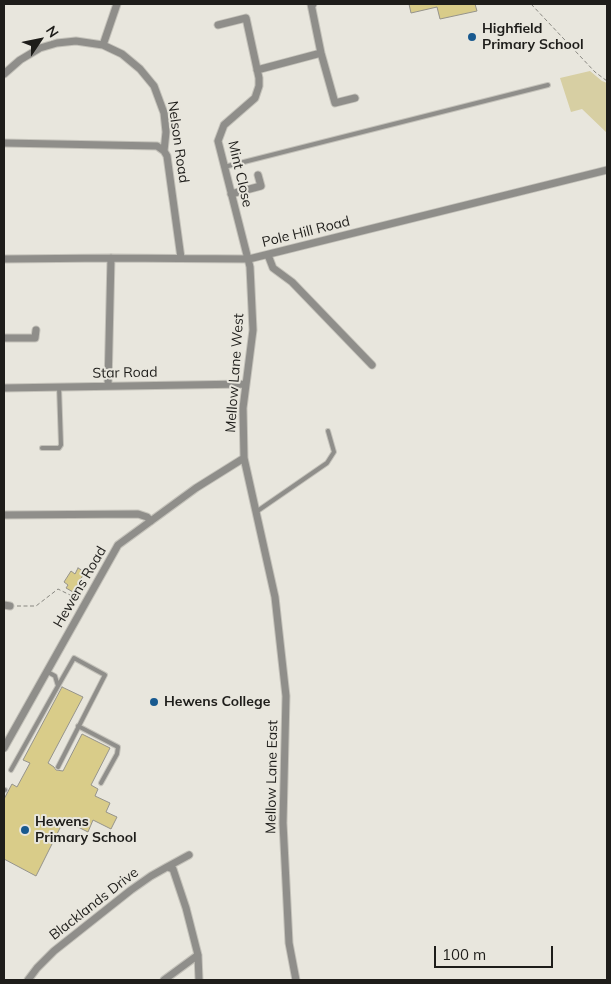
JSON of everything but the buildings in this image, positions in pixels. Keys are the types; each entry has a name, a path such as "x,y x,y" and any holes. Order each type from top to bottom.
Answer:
{"street":[{"path":"103,45 117,4"},
{"path":"312,4 322,54 335,103 355,98"},
{"name":"Mint Close","path":"218,26 246,18 257,70 259,86 255,98 228,121 219,136 219,148 230,194 249,259"},
{"name":"Nelson Road","path":"4,74 20,60 47,46 76,41 103,45 116,50 140,69 154,86 164,113 166,132 164,151 167,156 181,258"},
{"path":"257,70 322,54"},
{"path":"4,143 157,146 164,151"},
{"name":"Pole Hill Road","path":"4,259 249,259 607,170"},
{"path":"230,194 261,186 258,174"},
{"path":"268,255 273,268 292,282 372,365"},
{"path":"108,386 111,258"},
{"name":"Mellow Lane West","path":"244,458 243,408 253,330 249,259"},
{"path":"4,338 35,338 36,330"},
{"name":"Star Road","path":"4,388 246,384"},
{"name":"Mellow Lane East","path":"244,458 275,597 286,696 283,823 289,943 296,980"},
{"name":"Hewens Road","path":"4,748 118,545 196,488 244,458"},
{"path":"4,515 138,514 147,517 151,521"},
{"name":"Blacklands Drive","path":"28,980 36,968 54,951 137,885 189,855"},
{"path":"167,867 172,869 178,881 198,955 199,980"},
{"path":"164,980 198,955"}],"lane":[{"path":"224,167 548,85"},
{"path":"42,448 59,448 61,445 59,386"},
{"path":"256,512 327,464 334,452 328,431"},
{"path":"11,770 74,658 105,675 58,767"},
{"path":"46,671 55,676 58,686"},
{"path":"78,726 118,747 117,754 101,783"}],"path":[{"path":"532,4 595,72 607,81"},
{"path":"7,605 36,606 58,589 85,603"}],"shaded area":[{"path":"590,71 607,83 607,133 582,109 571,112 560,78"}],"place":[{"name":"Highfield Primary School","path":"472,37"},
{"name":"Hewens College","path":"154,702"},
{"name":"Hewens Primary School","path":"25,830"}]}
